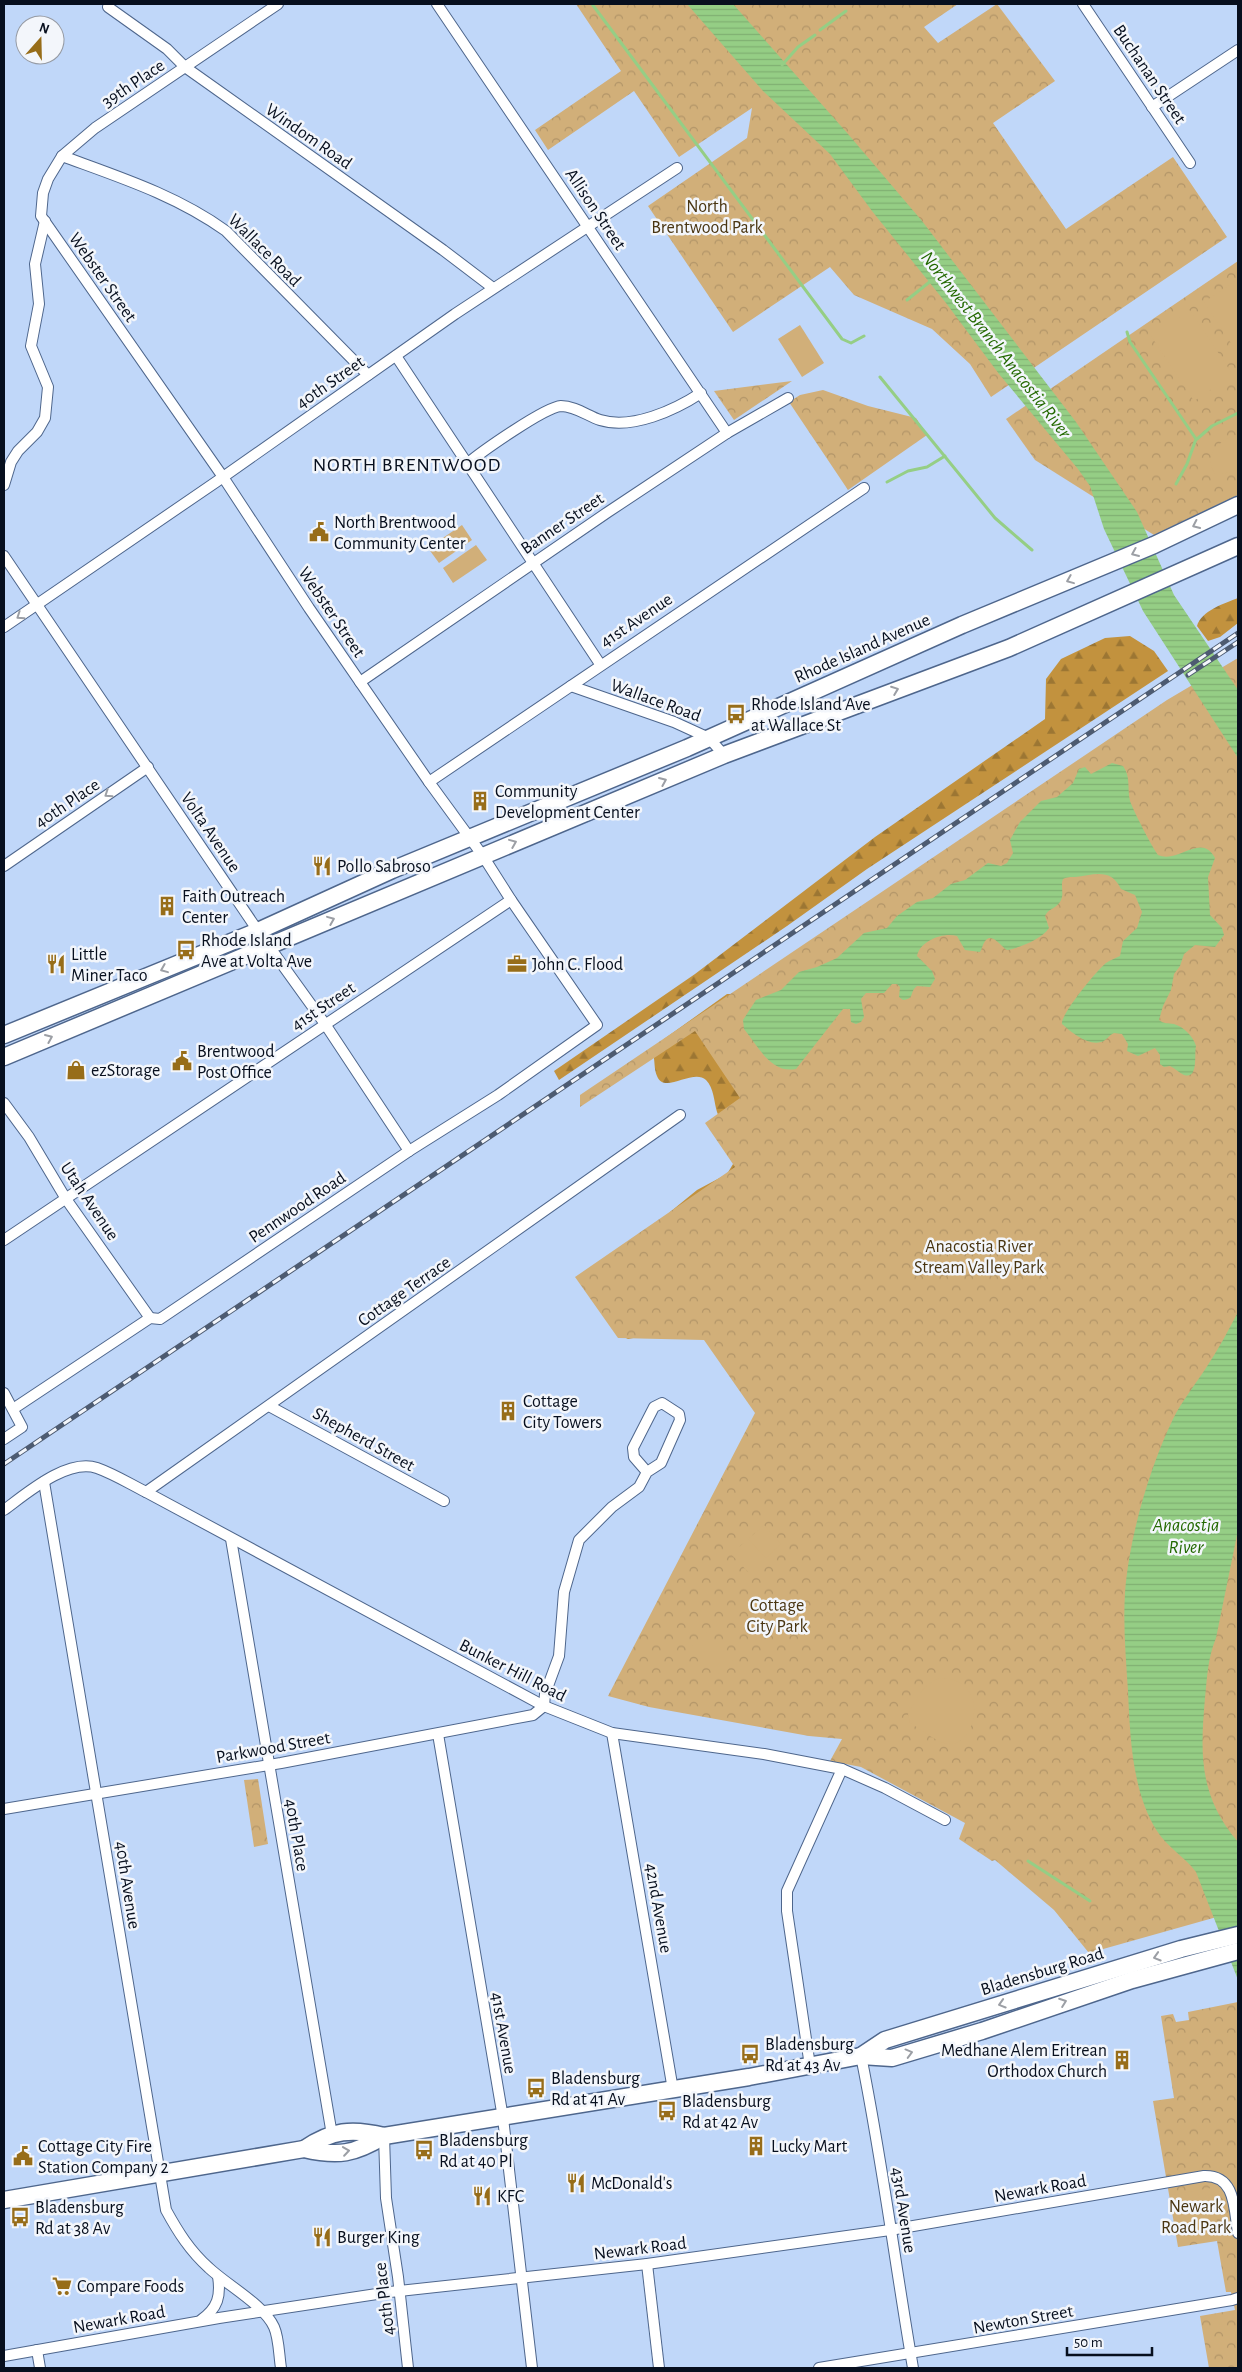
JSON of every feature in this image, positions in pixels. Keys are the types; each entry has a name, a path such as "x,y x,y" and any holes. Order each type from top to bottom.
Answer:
{"main road":[{"name":"Rhode Island Avenue","path":"4,1035 258,931 392,870 710,738 962,626 1154,545 1238,506"},
{"path":"4,1057 724,755 1009,648 1238,546"},
{"name":"Bladensburg Road","path":"4,2200 304,2149 328,2154 362,2149 384,2136 673,2090 861,2056 892,2058 932,2047 1104,1989 1207,1951 1238,1935"},
{"name":"Bladensburg Road","path":"1207,1951 1238,1951"},
{"name":"Bladensburg Road","path":"304,2149 323,2137 361,2130 384,2136"}],"street":[{"name":"39th Place","path":"4,485 11,462 37,432 45,418 48,387 31,346 38,304 35,264 43,219 43,194 48,179 62,156 95,128 278,4"},
{"name":"Allison Street","path":"437,4 727,433"},
{"name":"Buchanan Street","path":"1083,4 1190,163"},
{"name":"Windom Road","path":"108,7 167,49 185,67 443,250 493,288"},
{"path":"1152,107 1238,50"},
{"name":"Wallace Road","path":"62,156 158,192 208,218 226,231 368,375"},
{"name":"40th Street","path":"4,627 493,288 677,168"},
{"name":"Webster Street","path":"43,219 223,477 360,682 469,839 483,856 597,1025"},
{"name":"Wallace Road","path":"396,356 600,664"},
{"path":"467,464 550,408 569,407 600,420 622,424 666,413 701,393"},
{"name":"Banner Street","path":"360,682 532,562 727,433 788,398"},
{"name":"41st Avenue","path":"429,782 571,686 600,664 864,488"},
{"name":"Volta Avenue","path":"4,556 36,606 148,767 258,931 325,1024 408,1151"},
{"name":"Wallace Road","path":"571,686 674,722 710,738 724,755"},
{"name":"40th Place","path":"4,866 148,767"},
{"name":"41st Street","path":"4,1240 511,900"},
{"name":"Pennwood Road","path":"13,1409 150,1318 160,1320 408,1151 498,1095 597,1025"},
{"name":"Utah Avenue","path":"4,1103 29,1137 66,1199 150,1318"},
{"name":"Cottage Terrace","path":"146,1492 680,1115"},
{"path":"4,1393 22,1427 4,1439"},
{"path":"544,1706 545,1694 559,1656 564,1592 579,1540 612,1506 639,1487 647,1472 661,1463 680,1420 679,1414 662,1403 654,1407 633,1448 634,1457 647,1472"},
{"name":"Shepherd Street","path":"269,1406 444,1501"},
{"name":"Bunker Hill Road","path":"44,1482 70,1468 95,1468 146,1492 544,1706 612,1733 764,1754 842,1769 885,1788 946,1820"},
{"path":"4,1510 44,1482"},
{"name":"40th Avenue","path":"44,1482 166,2210 180,2237 218,2276 262,2311 274,2327 281,2368"},
{"name":"40th Place","path":"231,1539 332,2135"},
{"name":"Parkwood Street","path":"4,1809 268,1765 438,1734 533,1715 544,1706"},
{"name":"42nd Avenue","path":"612,1733 673,2090"},
{"name":"41st Avenue","path":"438,1734 503,2118 523,2277 532,2368"},
{"path":"810,2066 787,1911 787,1891 842,1769"},
{"name":"43rd Avenue","path":"861,2056 869,2091 913,2368"},
{"name":"40th Place","path":"384,2136 386,2198 400,2291 408,2368"},
{"name":"Newark Road","path":"4,2356 262,2311 400,2291 647,2264 890,2230 1214,2176 1222,2179 1229,2186 1238,2233"},
{"path":"647,2264 659,2368"},
{"path":"198,2322 212,2312 217,2303 220,2296 218,2276"},
{"name":"Newton Street","path":"819,2368 911,2355 1235,2299"},
{"path":"37,2350 40,2368"}],"green space":[{"name":"North Brentwood Park","path":"576,4 958,4 924,27 938,43 997,4 1055,81 993,123 1066,229 1173,157 1227,237 991,397 970,364 932,329 854,295 830,267 733,332 648,206 747,138 752,108 679,157 634,91 548,150 535,130 621,71"},
{"path":"1238,261 1238,495 1154,535 1035,460 1006,419"},
{"path":"1238,279 1238,354 1204,302"},
{"path":"1190,310 1233,375 1194,401 1151,336"},
{"path":"800,325 824,363 802,377 778,339"},
{"path":"792,381 734,420 714,391"},
{"path":"823,390 868,406 916,418 927,435 848,490 789,402 800,395"},
{"path":"1238,434 1238,470 1215,474 1210,460 1214,449 1225,440"},
{"path":"462,525 472,540 439,563 428,548"},
{"path":"476,545 487,560 453,583 443,568"},
{"path":"1238,598 1238,623 1220,637 1208,641 1197,626 1199,621 1214,608"},
{"path":"1130,636 1154,651 1168,671 867,869 787,926 559,1080 554,1071 695,974 875,837 1045,719 1046,679 1061,659 1105,638"},
{"name":"Anacostia River Stream Valley Park","path":"1238,658 1238,1911 1089,1953 1054,1910 995,1860 992,1861 959,1839 965,1823 861,1767 830,1761 842,1739 809,1736 649,1707 608,1696 755,1413 704,1340 618,1338 575,1277 735,1167 705,1123 740,1098 695,1031 580,1107 580,1095 1167,700"},
{"path":"727,994 735,994 769,1132 644,1336 628,1339 622,1336 670,1212 697,1190 727,1174 736,1159 717,1112 709,1083 700,1077 666,1083 661,1081 656,1074 653,1053 664,1039"},
{"path":"764,1525 781,1544 766,1558 748,1539"},
{"path":"747,1540 764,1559 749,1573 731,1554"},
{"path":"706,1632 733,1661 719,1674 692,1645"},
{"path":"941,1678 958,1682 968,1690 973,1702 974,1715 971,1728 964,1738 955,1743 944,1743 931,1736 910,1723 908,1714 925,1688"},
{"path":"258,1779 268,1844 254,1847 244,1780"},
{"name":"Newark Road Park","path":"1238,2002 1238,2368 1209,2368 1200,2316 1235,2310 1231,2292 1226,2292 1217,2241 1178,2247 1153,2101 1174,2098 1161,2016 1173,2014 1176,2022 1189,2020 1188,2012"},
{"name":"Newark Road Park","path":"1211,2188 1219,2233 1188,2238 1181,2193"}],"water":[{"name":"Northwest Branch Anacostia River","path":"687,4 733,4 922,221 1076,422 1137,512 1174,595 1238,690 1238,758 1143,611 1104,529 1090,486 1078,469 999,374 830,154 763,91"},
{"path":"1112,763 1123,766 1125,770 1128,778 1130,801 1158,855 1174,856 1196,848 1203,848 1209,851 1215,858 1208,877 1210,915 1222,928 1224,935 1215,947 1195,945 1184,954 1180,966 1174,974 1171,990 1159,1020 1181,1027 1193,1039 1196,1046 1195,1065 1192,1074 1184,1075 1170,1066 1164,1067 1160,1064 1160,1055 1155,1048 1138,1056 1127,1051 1128,1044 1122,1034 1114,1033 1103,1041 1096,1043 1085,1040 1062,1024 1067,1012 1095,974 1106,963 1120,956 1123,941 1137,928 1142,912 1135,895 1121,889 1112,878 1101,874 1063,879 1060,902 1045,916 1049,928 1041,936 1024,945 1007,950 994,939 989,938 985,941 980,952 965,950 957,936 945,935 927,942 917,956 932,971 935,979 930,987 917,986 911,997 903,1000 899,997 900,987 897,984 892,984 884,993 866,993 861,999 864,1017 861,1022 856,1024 851,1022 850,1009 843,1009 796,1069 779,1067 772,1063 760,1050 744,1029 743,1020 756,1000 781,990 799,972 817,967 837,958 864,933 887,928 897,916 917,902 933,898 951,884 965,880 988,863 1001,866 1007,863 1013,853 1010,840 1020,822 1041,801 1057,797 1073,783 1079,769 1085,767 1091,774"},
{"name":"Anacostia River","path":"1238,1312 1238,1530 1216,1638 1208,1667 1203,1756 1209,1791 1225,1825 1238,1842 1238,1980 1196,1872 1161,1837 1142,1799 1131,1745 1124,1618 1127,1572 1131,1550 1148,1482 1156,1460 1173,1419 1184,1399 1215,1354"}],"waterway":[{"path":"592,4 842,339 851,343 864,336"},
{"path":"820,30 846,11"},
{"path":"782,65 798,47 815,35"},
{"name":"Northwest Branch Anacostia River","path":"907,300 932,280"},
{"path":"1127,332 1130,342 1196,439 1187,464 1176,484"},
{"path":"880,377 995,518 1032,550"},
{"path":"1197,439 1212,426 1238,413"},
{"path":"887,482 908,471 927,467 945,456"},
{"path":"1028,1861 1090,1901"}],"railway":[{"path":"4,1464 1238,633"},
{"path":"1188,675 1238,642"}],"place":[{"name":"North Brentwood Community Center","path":"319,532"},
{"name":"Rhode Island Ave at Wallace St","path":"736,714"},
{"name":"Community Development Center","path":"480,801"},
{"name":"Pollo Sabroso","path":"322,866"},
{"name":"Faith Outreach Center","path":"167,906"},
{"name":"Rhode Island Ave at Volta Ave","path":"186,950"},
{"name":"Little Miner Taco","path":"56,964"},
{"name":"John C. Flood","path":"517,964"},
{"name":"Brentwood Post Office","path":"182,1061"},
{"name":"ezStorage","path":"76,1070"},
{"name":"Cottage City Towers","path":"508,1411"},
{"name":"Bladensburg Rd at 43 Av","path":"750,2054"},
{"name":"Medhane Alem Eritrean Orthodox Church","path":"1122,2060"},
{"name":"Bladensburg Rd at 41 Av","path":"536,2088"},
{"name":"Bladensburg Rd at 42 Av","path":"667,2111"},
{"name":"Lucky Mart","path":"756,2146"},
{"name":"Bladensburg Rd at 40 Pl","path":"424,2150"},
{"name":"Cottage City Fire Station Company 2","path":"23,2156"},
{"name":"McDonald's","path":"576,2183"},
{"name":"KFC","path":"482,2196"},
{"name":"Bladensburg Rd at 38 Av","path":"20,2217"},
{"name":"Burger King","path":"322,2237"},
{"name":"Compare Foods","path":"62,2286"}],"district":[{"name":"NORTH BRENTWOOD","path":"407,464"}],"park label":[{"name":"Cottage City Park","path":"777,1615"}]}
